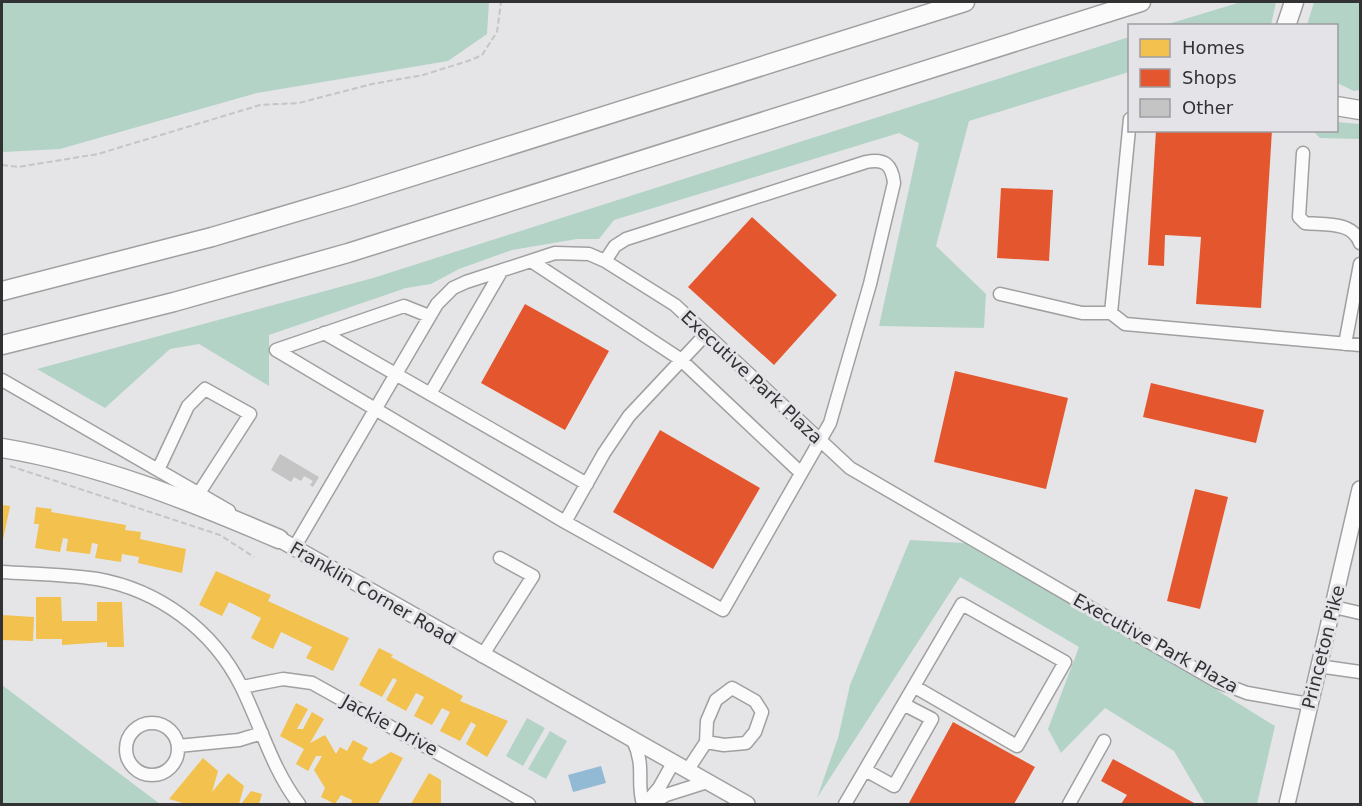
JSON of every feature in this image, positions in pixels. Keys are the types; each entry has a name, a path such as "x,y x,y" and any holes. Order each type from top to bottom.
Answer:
{"highway":[{"path":"2,291 212,237 350,196 965,2"},
{"path":"5,345 184,299 348,253 1141,2"},
{"path":"1287,24 1293,2"},
{"path":"1338,106 1360,110"},
{"path":"2,448 83,465 127,478 183,498 287,544"}],"main road":[{"name":"Princeton Pike","path":"1287,804 1360,489"},
{"name":"Franklin Corner Road","path":"287,544 747,804"}],"street":[{"path":"1111,313 1129,132"},
{"path":"1303,153 1299,217 1305,223 1342,226 1358,236 1360,243"},
{"path":"429,316 404,306 276,350 565,522 723,610 830,423 870,284 894,183 893,171 886,162 877,159 866,162 626,239 615,246 605,261"},
{"name":"Executive Park Plaza","path":"287,544 375,410 429,316 453,288 531,261 571,252 589,254 605,261 675,305 850,468 1218,682 1247,693 1309,704"},
{"path":"531,261 681,359 801,473"},
{"path":"1345,344 1360,264"},
{"path":"430,393 502,270"},
{"path":"1000,294 1082,313 1111,313 1125,324 1360,345"},
{"path":"324,333 395,376 430,393 587,483"},
{"path":"565,522 629,416 706,334"},
{"name":"Franklin Corner Road","path":"2,380 287,544"},
{"path":"158,470 188,406 205,389 250,414 199,493"},
{"path":"482,656 533,576 500,558"},
{"path":"2,572 95,579 144,593 166,604 201,631 227,661 242,687 284,783 299,804"},
{"path":"846,804 962,604 1065,662 1017,746 915,687"},
{"path":"1334,607 1360,614"},
{"path":"1318,666 1360,672"},
{"name":"Jackie Drive","path":"242,687 283,679 312,683 530,804"},
{"path":"687,771 706,742 707,721 716,700 732,688 755,701 762,712 755,732 746,743 738,745 706,742"},
{"path":"865,770 894,786 932,718 905,705"},
{"path":"154,723 170,730 178,746 174,763 161,774 152,775 133,768 126,750 130,734 136,728 154,723"},
{"path":"178,746 239,740 262,733"},
{"path":"633,740 642,767 640,795 644,804 664,780 673,763"},
{"path":"1069,804 1104,741"},
{"path":"651,804 666,795 707,782"}],"path":[{"path":"2,165 18,167 98,154 260,105 299,103 372,84 423,75 471,60 482,55 497,32 501,2"},
{"path":"2,463 220,535 254,557"}],"green space":[{"path":"2,2 489,2 487,34 448,61 257,93 60,149 4,152 2,151"},
{"path":"1241,2 1276,2 1271,24 1168,24"},
{"path":"1314,2 1360,2 1360,90 1354,91 1338,83 1338,24 1307,24"},
{"path":"1128,37 1128,72 969,121 936,246 986,294 984,328 879,326 919,143 899,133 614,220 599,239 577,239 512,250 459,269 431,284 406,288 269,335 269,386 199,344 170,349 105,408 37,369 373,278"},
{"path":"1338,122 1360,124 1360,139 1320,138 1314,132 1338,132"},
{"path":"910,540 981,544 1275,726 1257,804 1205,804 1174,751 1105,708 1061,753 1048,729 1079,647 960,577 817,798 838,738 850,685"},
{"path":"2,685 160,804 2,804"},
{"path":"527,718 545,728 523,766 506,756"},
{"path":"550,731 567,741 546,779 528,769"}],"water":[{"path":"601,766 606,783 573,792 568,775"}],"building: Homes":[{"path":"2,505 10,506 3,540 2,540"},
{"path":"36,507 52,509 51,512 126,525 125,530 141,532 140,539 186,549 182,573 138,563 139,557 122,554 121,562 95,558 98,544 92,543 90,554 66,551 68,539 63,538 60,552 35,548 39,524 34,524"},
{"path":"216,571 271,595 268,601 349,638 333,671 306,658 312,647 281,632 273,649 251,638 261,618 229,602 222,616 199,605"},
{"path":"36,597 61,597 62,621 97,621 97,602 122,602 124,647 107,647 107,642 62,645 62,639 36,639"},
{"path":"2,615 34,617 33,641 2,640"},
{"path":"379,648 393,655 391,657 463,696 460,701 508,721 487,757 466,744 476,725 471,722 460,741 440,731 450,712 442,708 432,725 414,716 424,697 416,693 406,711 386,700 397,680 393,678 382,697 359,685"},
{"path":"296,703 308,709 297,729 303,729 312,712 324,719 310,743 325,735 336,754 340,747 347,751 353,740 368,748 362,759 371,764 391,752 403,758 378,804 351,804 352,800 341,795 335,804 321,797 325,788 314,770 322,756 316,756 308,771 296,764 304,749 280,736"},
{"path":"203,758 218,771 212,792 228,773 244,786 239,804 186,804 169,799"},
{"path":"429,773 441,780 441,804 411,804"},
{"path":"251,791 262,794 259,804 241,804"}],"building: Shops":[{"path":"1156,132 1272,132 1261,308 1196,304 1201,237 1165,235 1164,266 1148,265"},
{"path":"1001,188 1053,190 1049,261 997,258"},
{"path":"752,217 837,295 774,365 688,287"},
{"path":"525,304 609,351 565,430 481,383"},
{"path":"955,371 1068,398 1046,489 934,462"},
{"path":"1151,383 1264,410 1256,443 1143,417"},
{"path":"660,430 760,488 713,569 613,512"},
{"path":"1195,489 1228,497 1200,609 1167,601"},
{"path":"953,722 1035,767 1014,804 909,803"},
{"path":"1113,759 1196,804 1121,804 1127,795 1101,781"}],"building: Other":[{"path":"280,454 319,477 313,487 310,485 313,481 304,476 301,481 294,477 291,482 271,470"}]}
